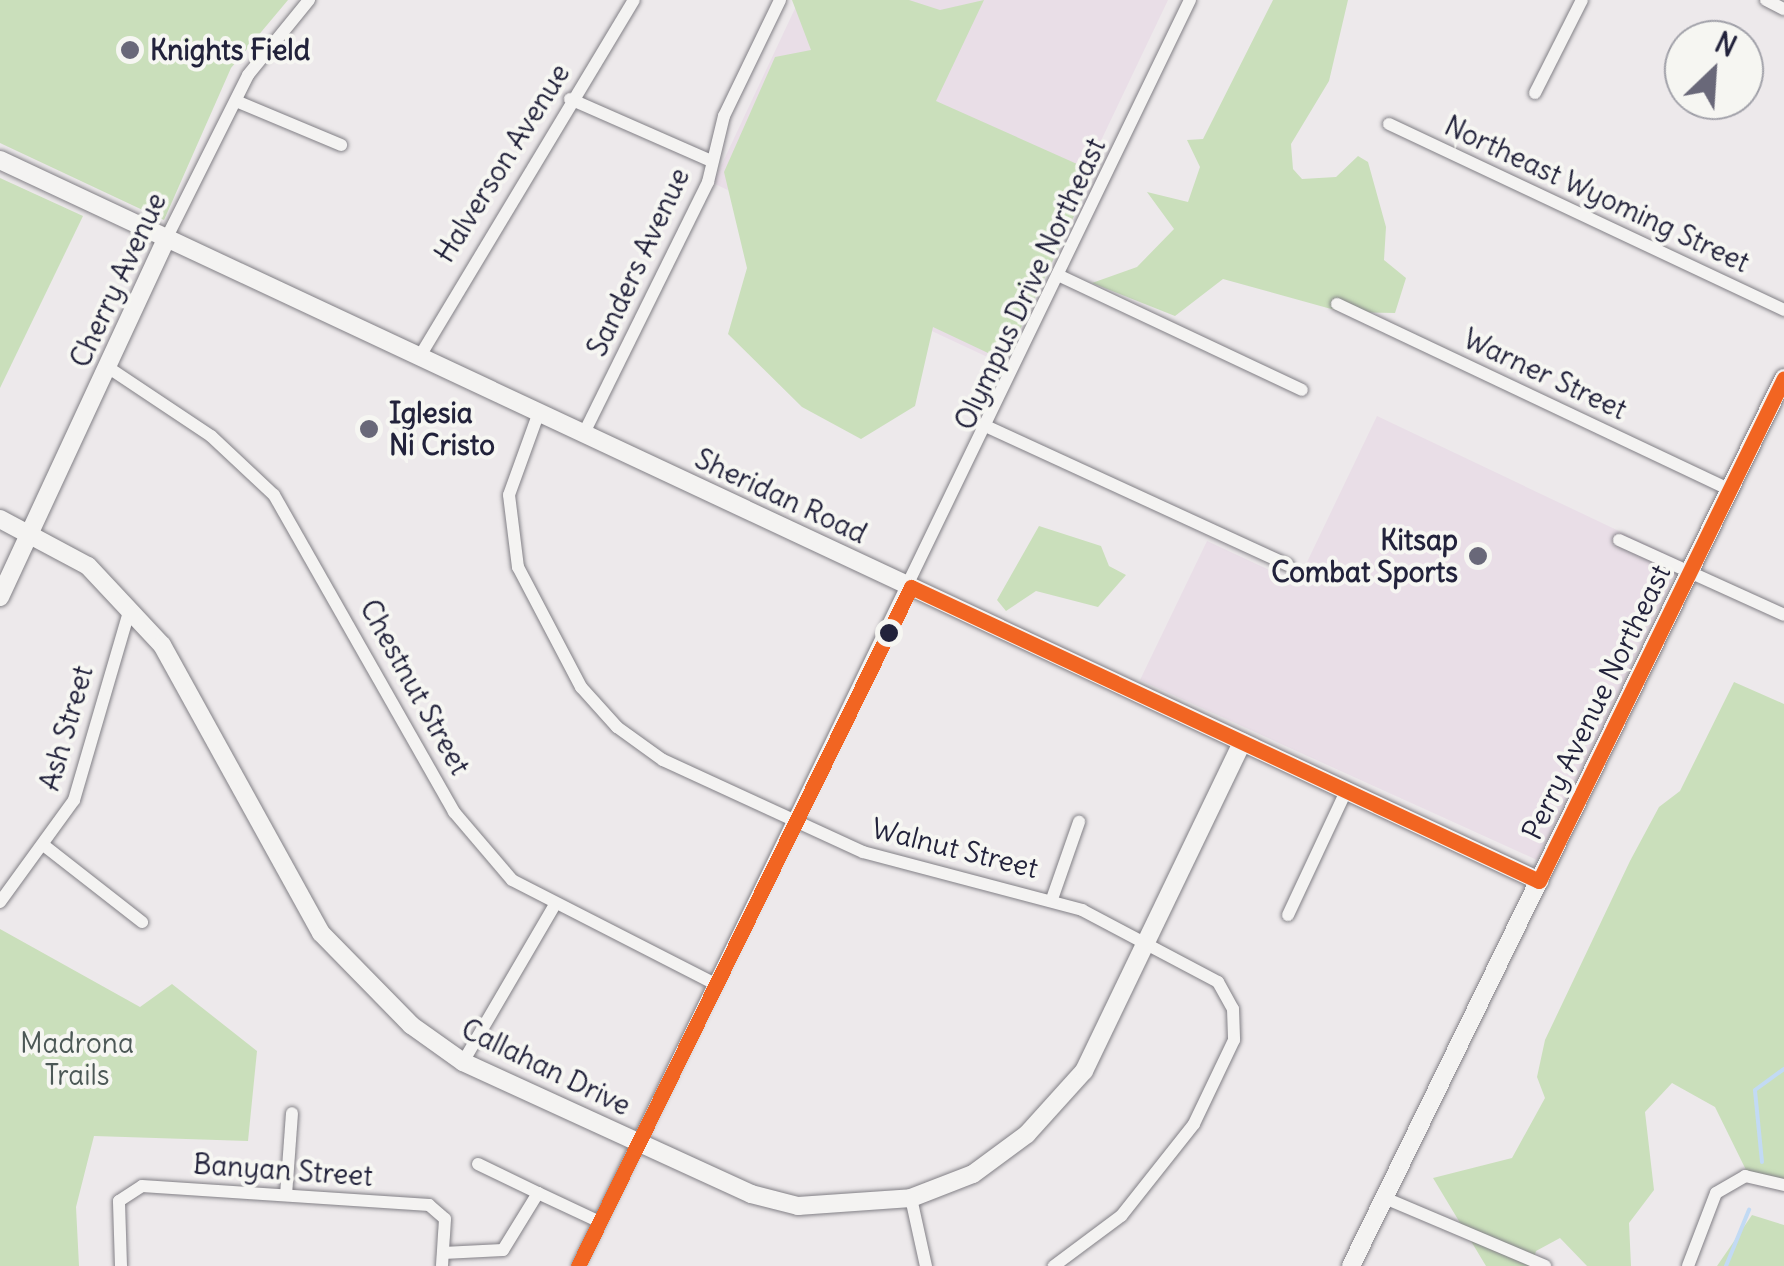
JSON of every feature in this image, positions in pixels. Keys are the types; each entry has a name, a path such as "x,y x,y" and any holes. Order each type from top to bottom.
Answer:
{"main road":[{"name":"Sheridan Road","path":"0,160 1540,881"},
{"name":"Cherry Avenue","path":"0,596 167,237"},
{"name":"Perry Avenue Northeast","path":"1352,1266 1784,378"},
{"name":"Callahan Drive","path":"0,518 88,566 162,646 322,935 411,1025 463,1062 636,1142 798,1206 911,1198 989,1164 1061,1099 1150,941 1242,742"}],"street":[{"name":"Cherry Avenue","path":"167,237 236,101 309,0"},
{"name":"Halverson Avenue","path":"420,356 570,99 634,0"},
{"name":"Sanders Avenue","path":"584,433 708,182 709,160 780,0"},
{"name":"Olympus Drive Northeast","path":"578,1266 990,428 1190,0"},
{"path":"1535,93 1582,0"},
{"path":"1766,0 1784,9"},
{"path":"570,99 709,160"},
{"path":"236,101 341,145"},
{"name":"Northeast Wyoming Street","path":"1390,124 1784,310"},
{"path":"1062,277 1302,390"},
{"name":"Warner Street","path":"1338,304 1730,490"},
{"name":"Chestnut Street","path":"108,368 197,425 274,496 454,812 512,880 553,908 715,984"},
{"name":"Walnut Street","path":"539,412 510,494 511,538 530,594 582,687 663,760 794,822 908,867 1052,899 1150,941 1218,982 1234,1009 1234,1040 1164,1167 1122,1216 1054,1266"},
{"path":"990,428 1288,566"},
{"path":"1619,540 1784,615"},
{"name":"Ash Street","path":"0,902 46,847 74,800 130,609"},
{"path":"1288,914 1346,791"},
{"path":"1052,899 1079,822"},
{"path":"46,847 142,922"},
{"path":"463,1062 553,908"},
{"path":"286,1195 292,1113"},
{"path":"478,1164 600,1222"},
{"path":"1688,1266 1716,1193 1745,1176 1784,1184"},
{"name":"Banyan Street","path":"121,1266 122,1195 142,1186 286,1195 441,1213 443,1260"},
{"path":"443,1260 503,1250 538,1193"},
{"path":"911,1198 926,1266"},
{"path":"1385,1198 1545,1266"}],"shaded area":[{"path":"799,0 1168,0 996,361 859,297 877,260 713,183"},
{"path":"1377,416 1682,561 1537,860 1140,680 1207,541 1297,583"}],"green space":[{"path":"0,0 288,0 231,68 164,220 0,143"},
{"path":"792,0 909,0 940,10 984,0 936,101 1095,172 1005,361 933,327 915,406 861,439 802,407 728,334 747,268 724,172 775,57 811,50"},
{"path":"1273,0 1348,0 1329,81 1291,144 1293,169 1302,179 1336,177 1358,156 1368,162 1386,227 1384,260 1406,278 1395,313 1342,312 1223,279 1175,316 1092,283 1137,267 1174,229 1147,192 1188,202 1200,167 1187,140 1203,139"},
{"path":"0,178 83,216 0,388"},
{"path":"1039,526 1101,546 1109,566 1126,575 1098,607 1036,591 1006,611 997,600"},
{"path":"1734,682 1784,704 1784,1185 1746,1170 1715,1107 1672,1083 1645,1112 1654,1190 1629,1223 1631,1266 1587,1266 1560,1238 1536,1251 1532,1266 1486,1266 1433,1178 1512,1158 1545,1098 1537,1077 1545,1040 1630,861 1659,807 1680,791"},
{"name":"Madrona Trails","path":"0,929 140,1007 172,984 257,1051 248,1141 94,1136 76,1207 79,1266 0,1266"},
{"path":"1752,1215 1784,1225 1784,1266 1717,1266"}],"waterway":[{"path":"1762,1162 1755,1090 1784,1069"},
{"path":"1726,1266 1749,1210"}],"transit line":[{"path":"578,1266 911,587 1539,881 1784,378"}],"place":[{"name":"Knights Field","path":"130,50"},
{"name":"Iglesia Ni Cristo","path":"369,429"},
{"name":"Kitsap Combat Sports","path":"1478,556"}]}
